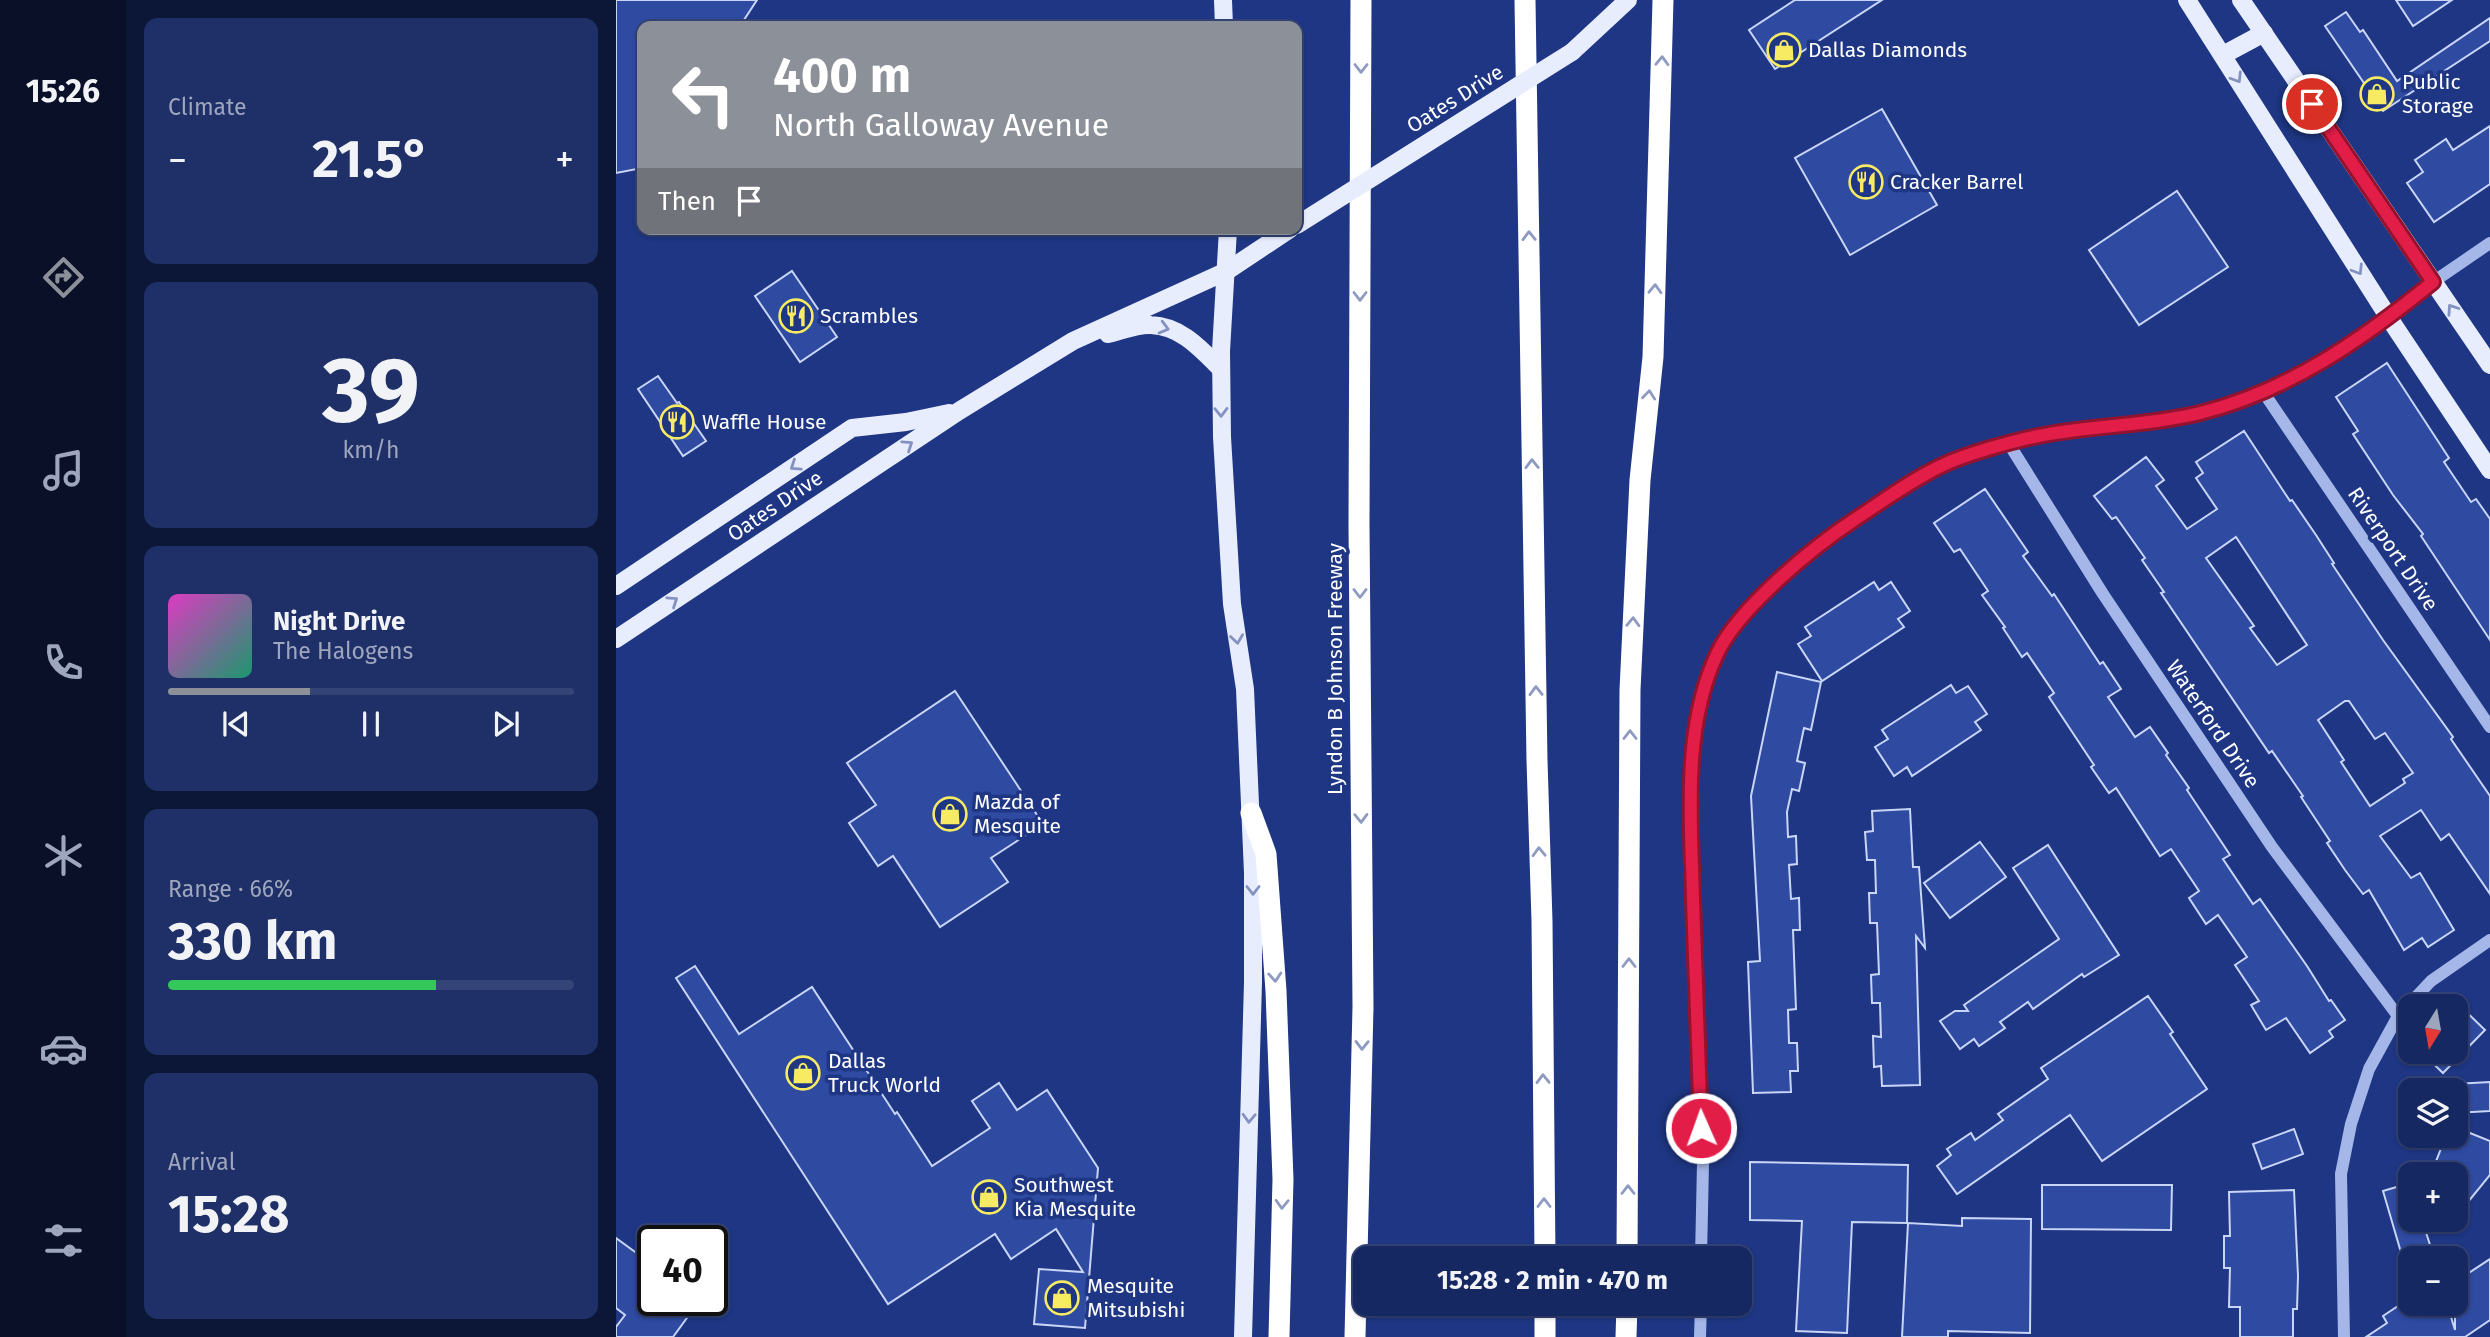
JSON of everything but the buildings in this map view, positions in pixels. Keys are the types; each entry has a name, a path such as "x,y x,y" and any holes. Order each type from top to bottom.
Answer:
{"highway":[{"name":"Lyndon B Johnson Freeway","path":"1355,1337 1363,1007 1360,657 1361,0"},
{"path":"1525,0 1542,920 1545,1246"},
{"path":"1627,1246 1630,690 1640,480 1653,357 1663,0"},
{"path":"1251,813 1266,854 1276,990 1283,1179 1279,1337"},
{"path":"1545,1316 1545,1337"},
{"path":"1626,1337 1627,1316"}],"main road":[{"path":"1223,0 1224,21"},
{"name":"Oates Drive","path":"1302,222 1572,52 1628,0"},
{"path":"2187,0 2389,318 2490,470"},
{"path":"2241,0 2490,365"},
{"path":"2223,55 2264,33"},
{"path":"1228,235 1221,369 1226,519 1232,604 1245,688 1251,813 1253,982 1243,1337"},
{"name":"Oates Drive","path":"616,639 959,411 1073,341 1227,271 1281,235"},
{"path":"1073,341 1151,325 1179,332 1195,343 1221,369"},
{"name":"Oates Drive","path":"616,586 852,428 906,422 959,411"}],"street":[{"path":"1701,1246 1703,1163 1694,933 1692,769 1700,704 1718,650 1745,613 1831,535 1900,488 1947,463 2009,444 2070,430 2132,425 2200,413 2264,393 2324,362 2389,318 2433,282 2490,243"},
{"name":"Riverport Drive","path":"2264,393 2490,726"},
{"name":"Waterford Drive","path":"2009,444 2103,594 2272,847 2398,1016"},
{"path":"2419,994 2431,981 2490,940"},
{"path":"2344,1337 2341,1174 2351,1124 2369,1069 2398,1016"},
{"path":"1700,1337 1701,1316"}],"place":[{"name":"Dallas Diamonds","path":"1784,50"},
{"name":"Public Storage","path":"2377,94"},
{"name":"Cracker Barrel","path":"1866,182"},
{"name":"Scrambles","path":"796,316"},
{"name":"Waffle House","path":"677,422"},
{"name":"Mazda of Mesquite","path":"950,814"},
{"name":"Dallas Truck World","path":"803,1073"},
{"name":"Southwest Kia Mesquite","path":"989,1197"},
{"name":"Mesquite Mitsubishi","path":"1062,1298"}],"route":[{"path":"1701,1128 1695,985 1692,769 1700,704 1718,650 1745,613 1831,535 1900,488 1947,463 2034,437 2070,430 2132,425 2200,413 2264,393 2324,362 2389,318 2433,282 2312,104"}]}
